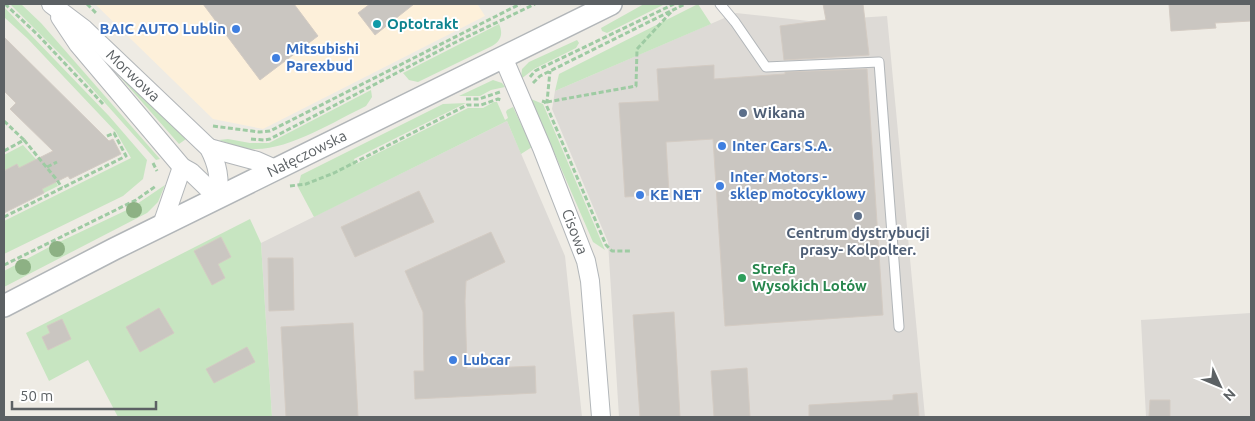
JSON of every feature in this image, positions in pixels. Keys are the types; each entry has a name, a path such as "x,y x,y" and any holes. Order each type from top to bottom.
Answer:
{"street":[{"name":"Nałęczowska","path":"4,306 162,225 611,4"},
{"name":"Morwowa","path":"52,5 84,29 209,148 215,160 220,178 218,198"},
{"name":"Morwowa","path":"52,5 78,44 182,167 191,172 218,198"},
{"name":"Cisowa","path":"503,57 542,148 586,261 590,281 601,417"},
{"name":"Morwowa","path":"209,148 257,161 275,169"},
{"path":"162,225 182,167"}],"lane":[{"path":"720,4 766,67 880,62 899,327"}],"path":[{"path":"5,4 38,35 106,108"},
{"path":"209,127 217,126 259,132 270,130 520,4"},
{"path":"248,138 270,139 454,43 535,4"},
{"path":"524,82 536,71 674,4"},
{"path":"529,88 540,76 685,4"},
{"path":"534,98 546,102 636,86 637,49 674,10"},
{"path":"550,71 546,102 606,245 612,251 630,251"},
{"path":"290,186 306,184 334,173 467,105 481,105 498,99 503,102"},
{"path":"4,121 24,140 62,188"},
{"path":"4,217 126,156 114,133 105,137"},
{"path":"4,150 24,140"},
{"path":"152,159 157,171"},
{"path":"47,167 57,162"},
{"path":"4,265 136,200 159,183"}],"shaded area":[{"path":"95,4 481,4 478,5 485,16 263,129 213,119"},
{"path":"736,13 809,21 887,16 925,417 619,417 608,242 552,109 555,91"},
{"path":"507,121 565,256 582,417 272,417 261,243"},
{"path":"1251,313 1251,417 1146,417 1141,320"}],"green space":[{"path":"10,4 21,4 41,23 160,159 156,160 72,66"},
{"path":"644,4 665,4 607,33 602,31 601,28"},
{"path":"698,4 711,24 555,91 559,74"},
{"path":"4,7 109,116 147,160 143,179 123,196 4,254 4,221 131,158 116,132 28,39 4,17"},
{"path":"499,24 500,38 490,47 418,82 409,80 403,73"},
{"path":"577,40 579,43 576,48 534,69 521,79 522,69 529,62"},
{"path":"98,52 186,139 179,144"},
{"path":"493,80 502,83 505,87 491,90 480,96 459,96"},
{"path":"371,90 372,97 366,106 311,134 281,145 249,149 219,140 228,139 250,143 269,143"},
{"path":"531,99 543,104 605,250 593,242"},
{"path":"497,102 505,120 508,118 507,110 513,107 532,147 521,154 507,121 314,217 298,187 301,175 443,104 466,103 354,159 356,164 468,108 483,108"},
{"path":"23,145 55,180 58,186 44,193 17,164 4,171 4,155"},
{"path":"165,185 158,202 147,213 4,287 4,271 55,244 131,208"},
{"path":"250,219 261,243 272,417 118,417 88,360 49,381 26,333"}],"building":[{"path":"203,4 294,4 318,36 260,80"},
{"name":"Optotrakt","path":"370,4 414,4 375,35 358,13"},
{"path":"823,4 863,4 869,55 784,60 780,26 826,20"},
{"path":"1169,4 1251,4 1251,21 1215,23 1216,28 1171,31"},
{"path":"4,37 109,141 113,139 121,154 70,179 68,176 42,189 44,193 4,213 4,171 17,164 19,168 53,151 10,109 16,103 4,91"},
{"path":"714,65 714,79 785,74 785,72 867,69 883,315 725,326 713,139 666,142 669,194 625,197 619,103 659,101 657,69"},
{"path":"419,191 434,222 355,257 341,227"},
{"path":"491,232 505,262 466,281 467,369 535,366 536,393 415,399 414,371 424,371 423,312 405,271"},
{"path":"221,237 231,257 218,264 225,278 212,285 194,251"},
{"path":"268,258 293,258 294,310 269,311"},
{"path":"159,308 174,333 140,352 126,327"},
{"path":"674,312 680,417 640,417 633,315"},
{"path":"62,319 71,339 48,350 42,337 50,333 47,326"},
{"path":"353,323 358,417 286,417 281,327"},
{"path":"247,347 255,362 214,383 206,369"},
{"path":"747,368 750,417 714,417 711,371"},
{"path":"917,393 919,417 809,417 809,405 893,400 893,395"},
{"path":"1150,400 1170,400 1170,417 1149,417"}],"place":[{"name":"Optotrakt","path":"377,24"},
{"name":"BAIC AUTO Lublin","path":"236,29"},
{"name":"Mitsubishi Parexbud","path":"276,58"},
{"name":"Wikana","path":"743,113"},
{"name":"Inter Cars S.A.","path":"722,146"},
{"name":"Inter Motors - sklep motocyklowy","path":"720,186"},
{"name":"KE NET","path":"640,195"},
{"name":"Centrum dystrybucji prasy- Kolpolter.","path":"858,216"},
{"name":"Strefa Wysokich Lotów","path":"742,278"},
{"name":"Lubcar","path":"453,360"}]}
